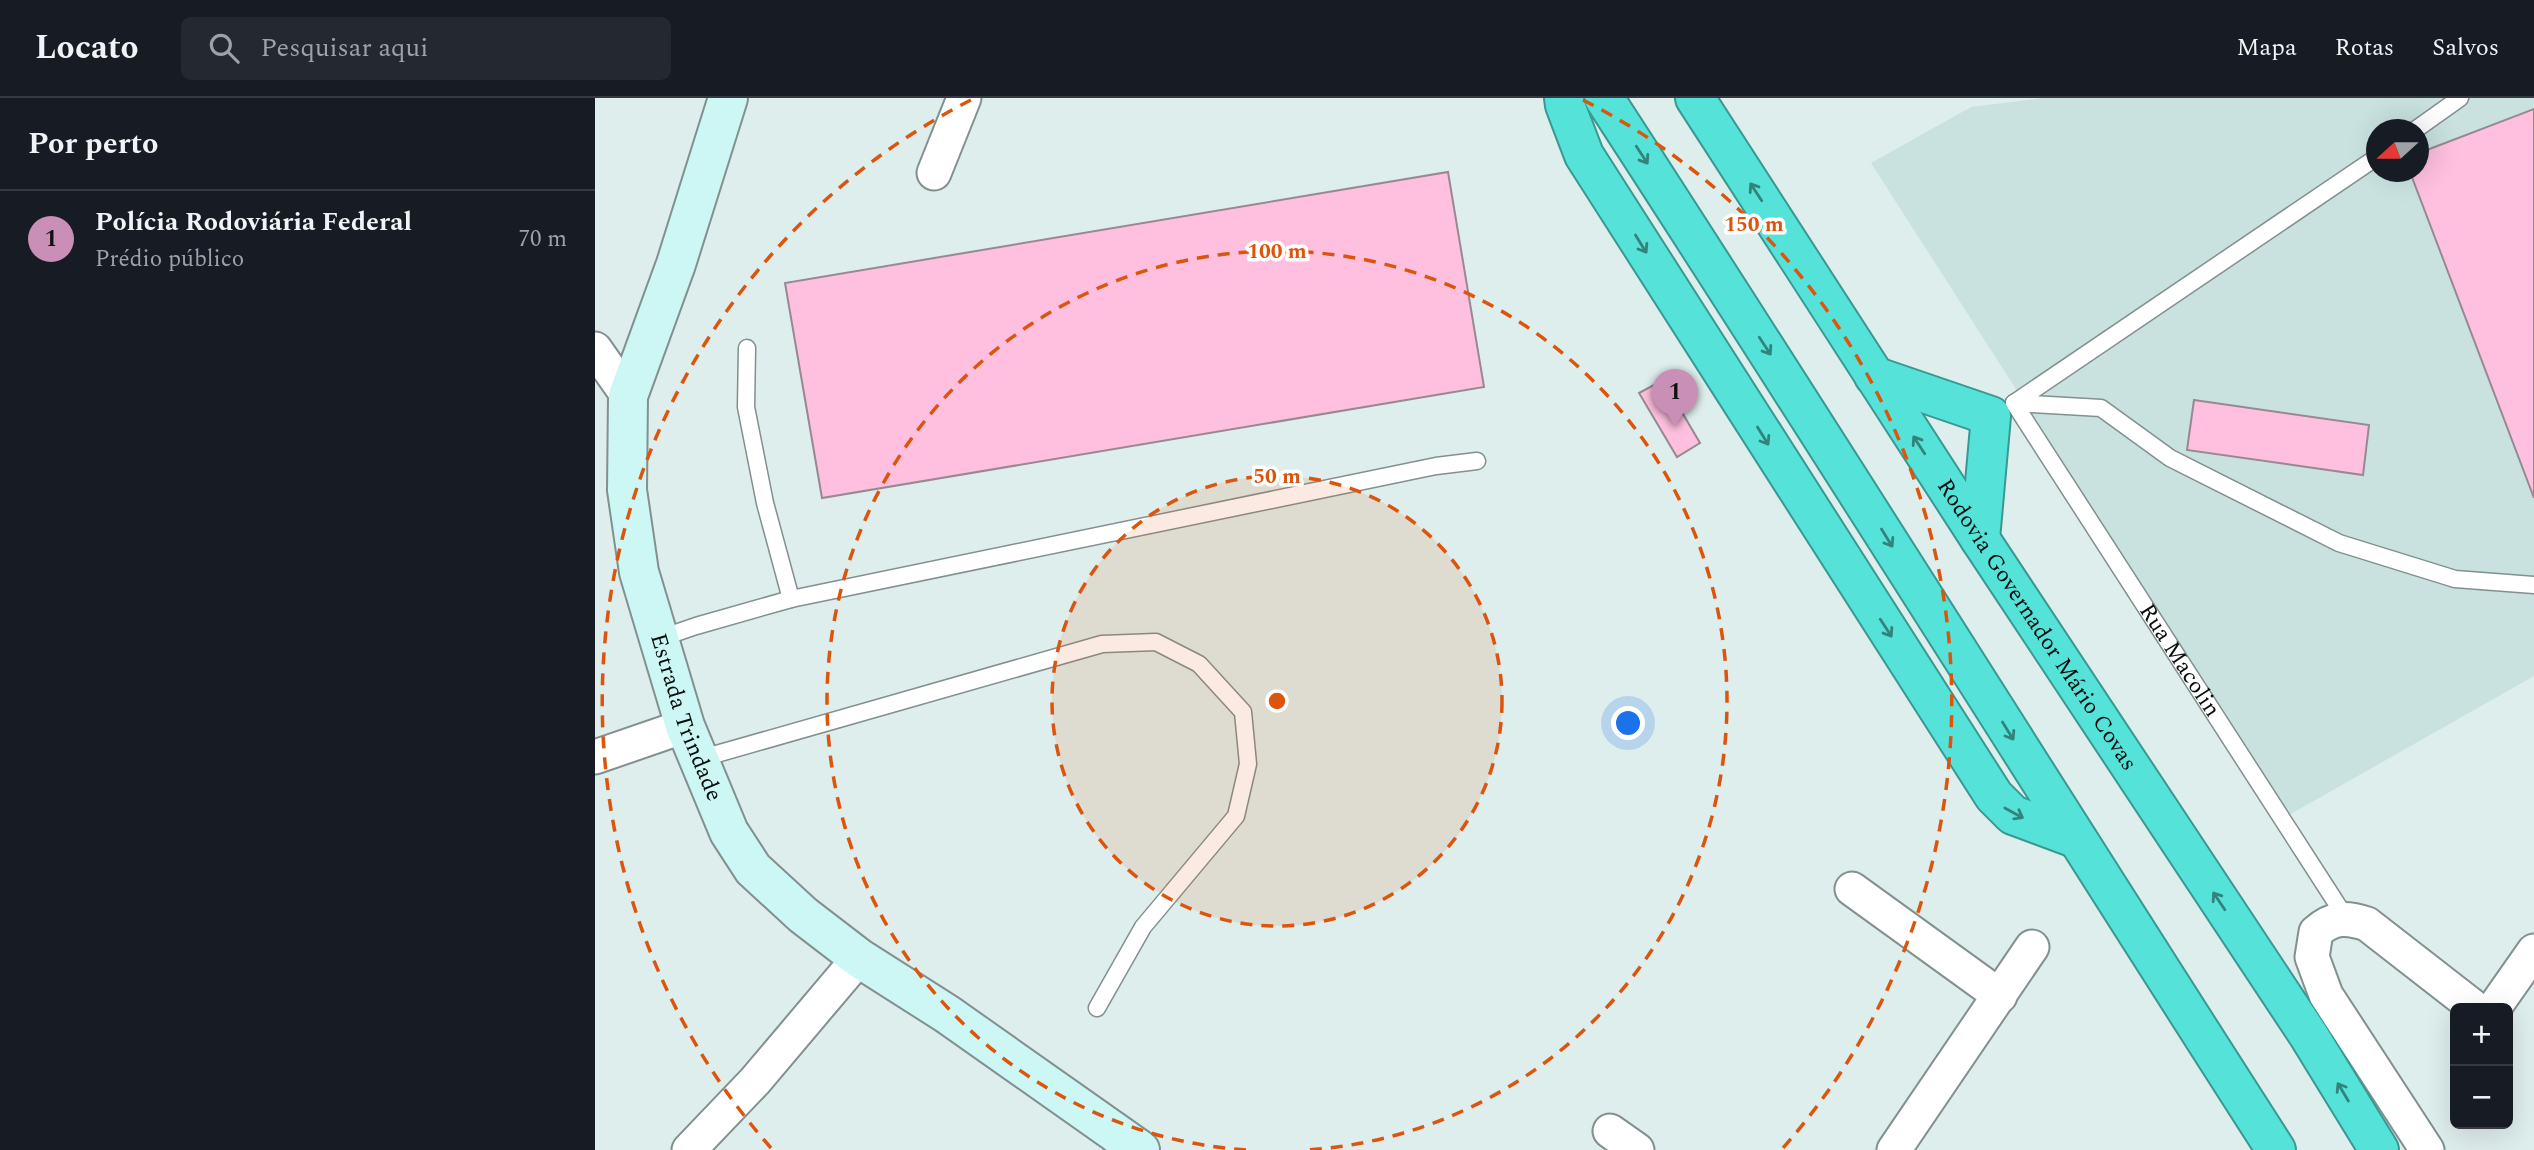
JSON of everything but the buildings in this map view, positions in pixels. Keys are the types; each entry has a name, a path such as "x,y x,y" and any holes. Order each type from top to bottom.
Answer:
{"highway":[{"path":"1564,98 1584,155 1994,796 2013,815 2075,838"},
{"path":"1604,98 1798,396 2075,838 2276,1150"},
{"name":"Rodovia Governador Mário Covas","path":"1695,98 1980,539 2309,1036 2378,1150"},
{"path":"1874,376 2002,410 1980,539"}],"street":[{"name":"Estrada Trindade","path":"728,98 676,264 628,396 627,490 639,572 692,742 729,832 753,869 803,915 859,958 947,1014 1140,1150"},
{"path":"934,173 964,98"},
{"path":"595,349 628,396"},
{"path":"595,757 692,742"},
{"path":"1852,889 2000,996"},
{"path":"2427,1150 2326,995 2312,957 2315,932 2328,922 2346,918 2367,924 2469,1003"},
{"path":"1894,1150 2032,947"},
{"path":"2498,1003 2534,951"},
{"path":"689,1150 755,1081 859,958"},
{"path":"1610,1131 1637,1150"}],"lane":[{"path":"2429,120 2459,98"},
{"path":"2002,410 2366,164"},
{"path":"747,348 746,407 765,503 791,599"},
{"path":"2002,410 2101,408 2170,458 2339,542 2455,579 2534,585"},
{"name":"Rua Macolin","path":"2002,410 2346,918"},
{"path":"659,639 696,625 791,599 1436,466 1477,461"},
{"path":"692,742 1102,644 1156,642 1199,664 1243,712 1248,764 1236,816 1143,927 1097,1008"}],"shaded area":[{"path":"2043,98 2534,98 2534,676 2289,815 1871,163 1971,107"}],"place":[{"name":"Polícia Rodoviária Federal","path":"1675,427"}]}
